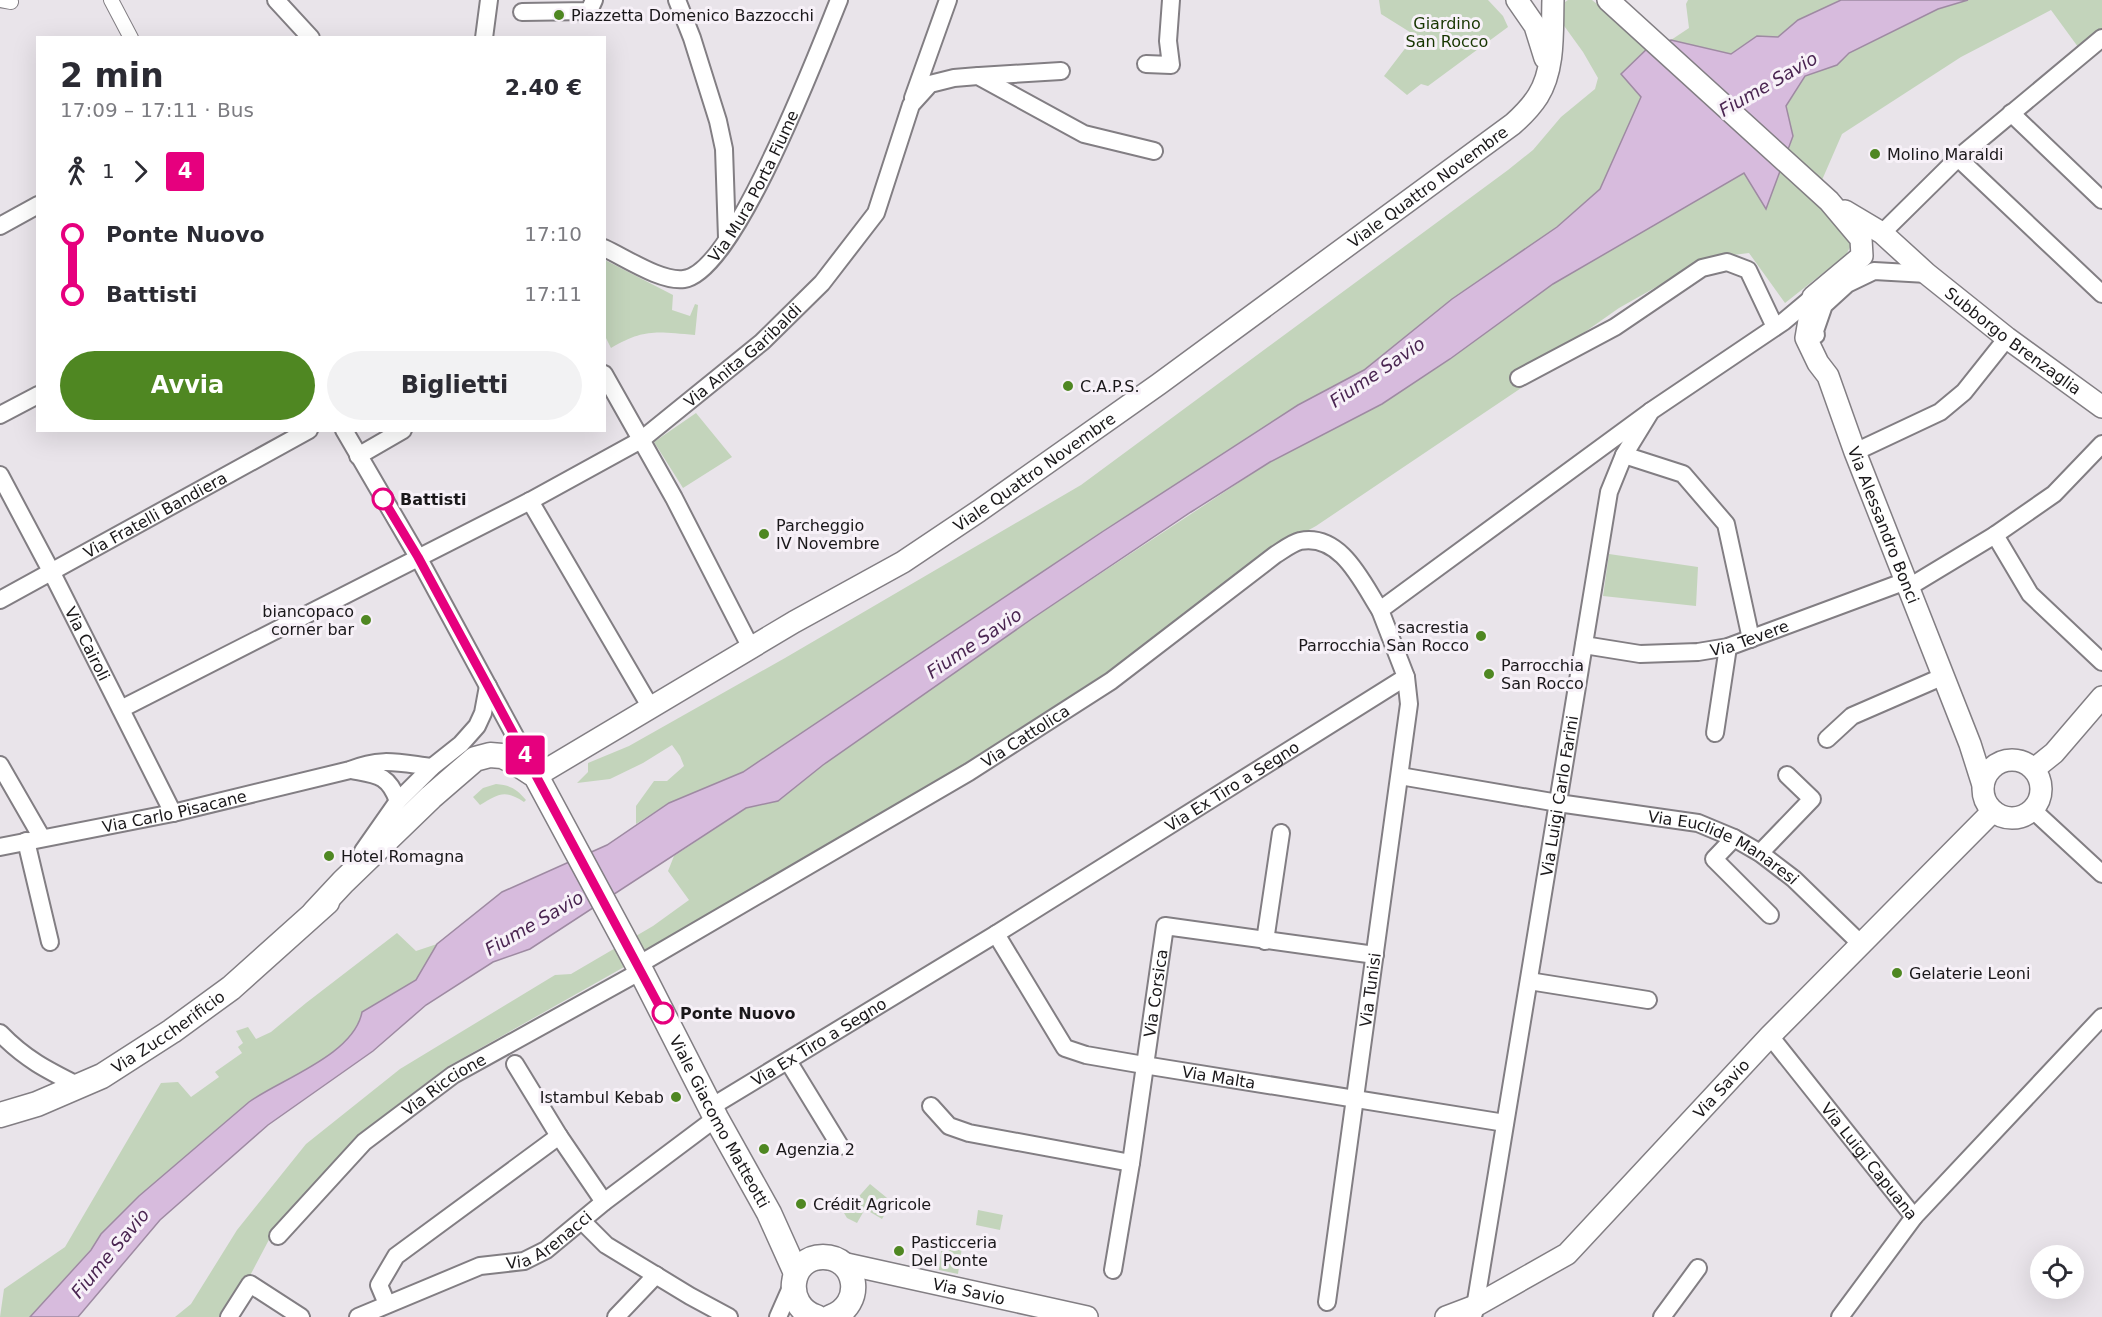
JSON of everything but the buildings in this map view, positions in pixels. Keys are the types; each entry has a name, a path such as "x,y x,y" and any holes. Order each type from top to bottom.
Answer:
{"main road":[{"name":"Via Zuccherificio","path":"315,912 431,797 475,759 490,755 502,756 536,776"},
{"name":"Via Zuccherificio","path":"0,1115 37,1104 102,1076 206,1007 263,961 315,912 476,778 494,769 536,776"},
{"name":"Viale Giacomo Matteotti","path":"536,776 643,965 713,1112 769,1213 795,1278 796,1301 802,1315"},
{"name":"Viale Giacomo Matteotti","path":"769,1213 832,1260"},
{"path":"795,1278 807,1261 832,1260 852,1277 845,1307"}],"street":[{"path":"111,0 130,36"},
{"path":"276,0 309,36"},
{"path":"522,12 589,10 594,0"},
{"path":"677,0 692,38 724,149 727,239"},
{"name":"Via Mura Porta Fiume","path":"606,249 667,279 686,279 700,272 727,239 756,192 802,93 839,0"},
{"path":"910,105 948,0"},
{"path":"1146,64 1171,65 1168,41 1171,0"},
{"path":"1522,5 1533,12 1552,0"},
{"name":"Viale Quattro Novembre","path":"536,776 751,648 903,562 980,511 1159,384 1513,124 1538,97 1548,73 1552,45 1552,0"},
{"path":"484,36 486,1"},
{"path":"1615,3 1829,201"},
{"path":"1522,5 1540,39 1548,73"},
{"path":"1881,233 1958,158 2102,38"},
{"name":"Via Anita Garibaldi","path":"121,709 530,501 640,440 762,342 822,283 876,213 910,105 930,84 954,78 1061,71"},
{"path":"978,76 1084,134 1154,151"},
{"path":"2011,113 2102,200"},
{"path":"1958,158 2102,294"},
{"name":"Subborgo Brenzaglia","path":"1829,201 1881,233 1927,274 2007,338 2102,407"},
{"name":"Via Luigi Carlo Farini","path":"1474,1312 1609,492 1624,455 1651,411 1785,321 1862,256 1861,238 1829,201"},
{"path":"0,226 36,206"},
{"path":"1519,378 1615,327 1701,268 1727,262 1748,270 1775,327 1806,338 1813,297"},
{"path":"1828,376 1815,332 1824,305 1847,284 1874,271 1927,274"},
{"name":"Via Alessandro Bonci","path":"1806,338 1818,363 1828,376 1855,452 1986,781"},
{"path":"1855,452 1940,412 1965,392 2007,338"},
{"path":"606,378 674,498 751,648"},
{"path":"0,415 36,396"},
{"path":"1406,677 1380,610 1651,411"},
{"name":"Via Fratelli Bandiera","path":"0,600 305,432"},
{"path":"345,432 418,557 536,776"},
{"path":"358,456 400,432"},
{"name":"Via Tevere","path":"1584,645 1640,654 1698,652 1728,647 1907,584 1995,535 2054,494 2102,444"},
{"path":"1624,455 1683,474 1726,524 1751,639"},
{"name":"Via Cairoli","path":"0,475 51,571 172,813"},
{"path":"530,501 651,708"},
{"path":"1995,535 2030,594 2102,662"},
{"name":"Via Cattolica","path":"643,965 969,772 1111,681 1275,555 1298,542 1315,540 1336,549 1351,564 1380,610"},
{"path":"1715,733 1728,647"},
{"path":"1827,739 1852,716 1944,676"},
{"name":"Via Tunisi","path":"1327,1302 1400,776 1409,704 1406,677"},
{"name":"Via Ex Tiro a Segno","path":"713,1112 788,1061 996,934 1406,677"},
{"name":"Via Zuccherificio","path":"343,882 398,801 432,767 461,744 477,726 483,713 488,686"},
{"path":"2034,769 2054,753 2102,698"},
{"path":"1976,830 1983,809 1986,781 2009,759 2020,760 2034,769 2041,782 2042,793 2033,810 2022,817 2013,819 2001,816 1986,803 1986,781"},
{"name":"Via Carlo Pisacane","path":"0,847 172,813 350,770 367,763 382,761 432,767"},
{"path":"0,765 34,840 50,942"},
{"path":"350,770 379,776 392,786 398,801"},
{"path":"1760,853 1812,799 1786,775"},
{"name":"Via Euclide Manaresi","path":"1400,776 1558,803 1698,823 1734,838 1760,853 1794,879 1862,945"},
{"path":"2033,810 2102,874"},
{"name":"Via Savio","path":"1446,1317 1474,1312 1567,1254 1770,1036 1993,811"},
{"path":"1265,941 1281,833"},
{"path":"1734,838 1714,859 1770,915"},
{"name":"Via Corsica","path":"1113,1270 1131,1163 1165,926 1375,955"},
{"name":"Via Malta","path":"996,934 1065,1048 1086,1055 1144,1065 1505,1123"},
{"name":"Via Riccione","path":"278,1236 364,1142 453,1076 643,965"},
{"path":"1529,981 1648,1000"},
{"path":"1914,1217 2102,1017"},
{"path":"0,1033 16,1050 35,1064 80,1086"},
{"name":"Via Luigi Capuana","path":"1770,1036 1914,1217 1840,1317"},
{"path":"788,1061 840,1146"},
{"path":"515,1064 559,1136 604,1202"},
{"path":"931,1106 949,1126 969,1133 1131,1163"},
{"name":"Via Arenacci","path":"358,1317 480,1266 524,1261 546,1250 713,1112"},
{"path":"387,1304 379,1285 396,1256 559,1136"},
{"path":"582,1221 606,1245 729,1317"},
{"name":"Via Savio","path":"832,1260 1087,1317"},
{"path":"1662,1317 1698,1268"},
{"path":"845,1307 886,1273"},
{"path":"616,1317 656,1275"},
{"path":"778,1317 795,1278"},
{"path":"229,1317 250,1284 301,1317"}],"green space":[{"name":"Giardino San Rocco","path":"1379,0 1488,0 1503,16 1508,27 1428,86 1421,84 1407,95 1384,76 1410,42 1413,34 1381,14"},
{"path":"1592,0 1650,46 1641,97 1600,189 1557,227 1452,299 1364,370 1298,405 1102,532 743,772 669,803 636,824 636,806 654,781 667,781 684,766 672,745 643,763 610,779 577,783 588,772 588,763 629,746 785,658 1081,485 1508,170 1533,150 1561,117 1595,89 1598,78 1562,23 1565,2"},
{"path":"1688,0 1841,0 1798,20 1778,37 1757,36 1731,54 1671,40 1689,28 1686,4"},
{"path":"1968,0 2102,0 2102,33 2081,51 2051,10 1961,57 1842,134 1822,180 1789,149 1793,136 1786,107 1805,76 1837,65 1849,53 1938,9"},
{"path":"1782,167 1810,192 1851,245 1846,255 1785,303 1749,253 1695,265 1619,308 1528,372 1533,380 1316,526 1274,549 1107,672 824,854 447,1067 358,1135 272,1234 244,1287 224,1317 175,1317 191,1304 237,1230 306,1144 400,1069 555,975 571,974 653,926 689,900 668,871 674,856 746,808 779,801 823,765 1033,618 1270,462 1382,404 1450,359 1553,284 1744,173"},
{"path":"606,261 673,295 672,310 690,316 695,304 698,305 695,335 642,334 611,348 606,338"},
{"path":"696,413 732,457 683,488 654,442"},
{"path":"1609,554 1698,567 1696,606 1603,596"},
{"path":"496,784 513,788 526,800 524,802 511,795 502,794 480,805 473,797 483,788"},
{"path":"397,933 416,951 437,944 417,980 362,1012 356,1027 331,1053 249,1102 139,1196 101,1234 91,1249 30,1317 0,1317 4,1289 65,1247 161,1083 178,1082 191,1097 219,1077 215,1072 242,1053 238,1047 243,1043 236,1031 248,1027 256,1039 271,1032"},
{"path":"870,1184 892,1202 882,1219 865,1209 857,1223 847,1218 844,1213"},
{"path":"978,1210 1003,1215 1000,1230 976,1225"},
{"path":"942,1244 962,1247 958,1274 939,1270"}],"water":[{"name":"Fiume Savio","path":"1841,0 1968,0 1938,9 1849,53 1837,65 1805,76 1786,106 1793,136 1766,209 1744,173 1553,284 1450,359 1382,404 1270,462 1191,512 1033,618 823,765 778,801 746,808 530,949 493,962 426,1005 373,1051 268,1125 160,1220 78,1317 30,1317 91,1250 101,1234 139,1196 249,1102 331,1053 356,1027 362,1012 416,980 437,944 502,892 607,845 669,803 743,772 1102,532 1298,405 1364,370 1452,299 1557,227 1600,189 1641,97 1621,74 1650,46 1671,40 1731,54 1757,36 1778,37 1798,20"}],"bus line":[{"name":"4","path":"383,499 418,557 663,1013"}],"place":[{"name":"Piazzetta Domenico Bazzocchi","path":"559,15"},
{"name":"Molino Maraldi","path":"1875,154"},
{"name":"C.A.P.S.","path":"1068,386"},
{"name":"Battisti","path":"383,499"},
{"name":"Parcheggio IV Novembre","path":"764,534"},
{"name":"biancopaco corner bar","path":"366,620"},
{"name":"sacrestia Parrocchia San Rocco","path":"1481,636"},
{"name":"Parrocchia San Rocco","path":"1489,674"},
{"name":"Hotel Romagna","path":"329,856"},
{"name":"Gelaterie Leoni","path":"1897,973"},
{"name":"Ponte Nuovo","path":"663,1013"},
{"name":"Istambul Kebab","path":"676,1097"},
{"name":"Agenzia 2","path":"764,1149"},
{"name":"Crédit Agricole","path":"801,1204"},
{"name":"Pasticceria Del Ponte","path":"899,1251"}]}
